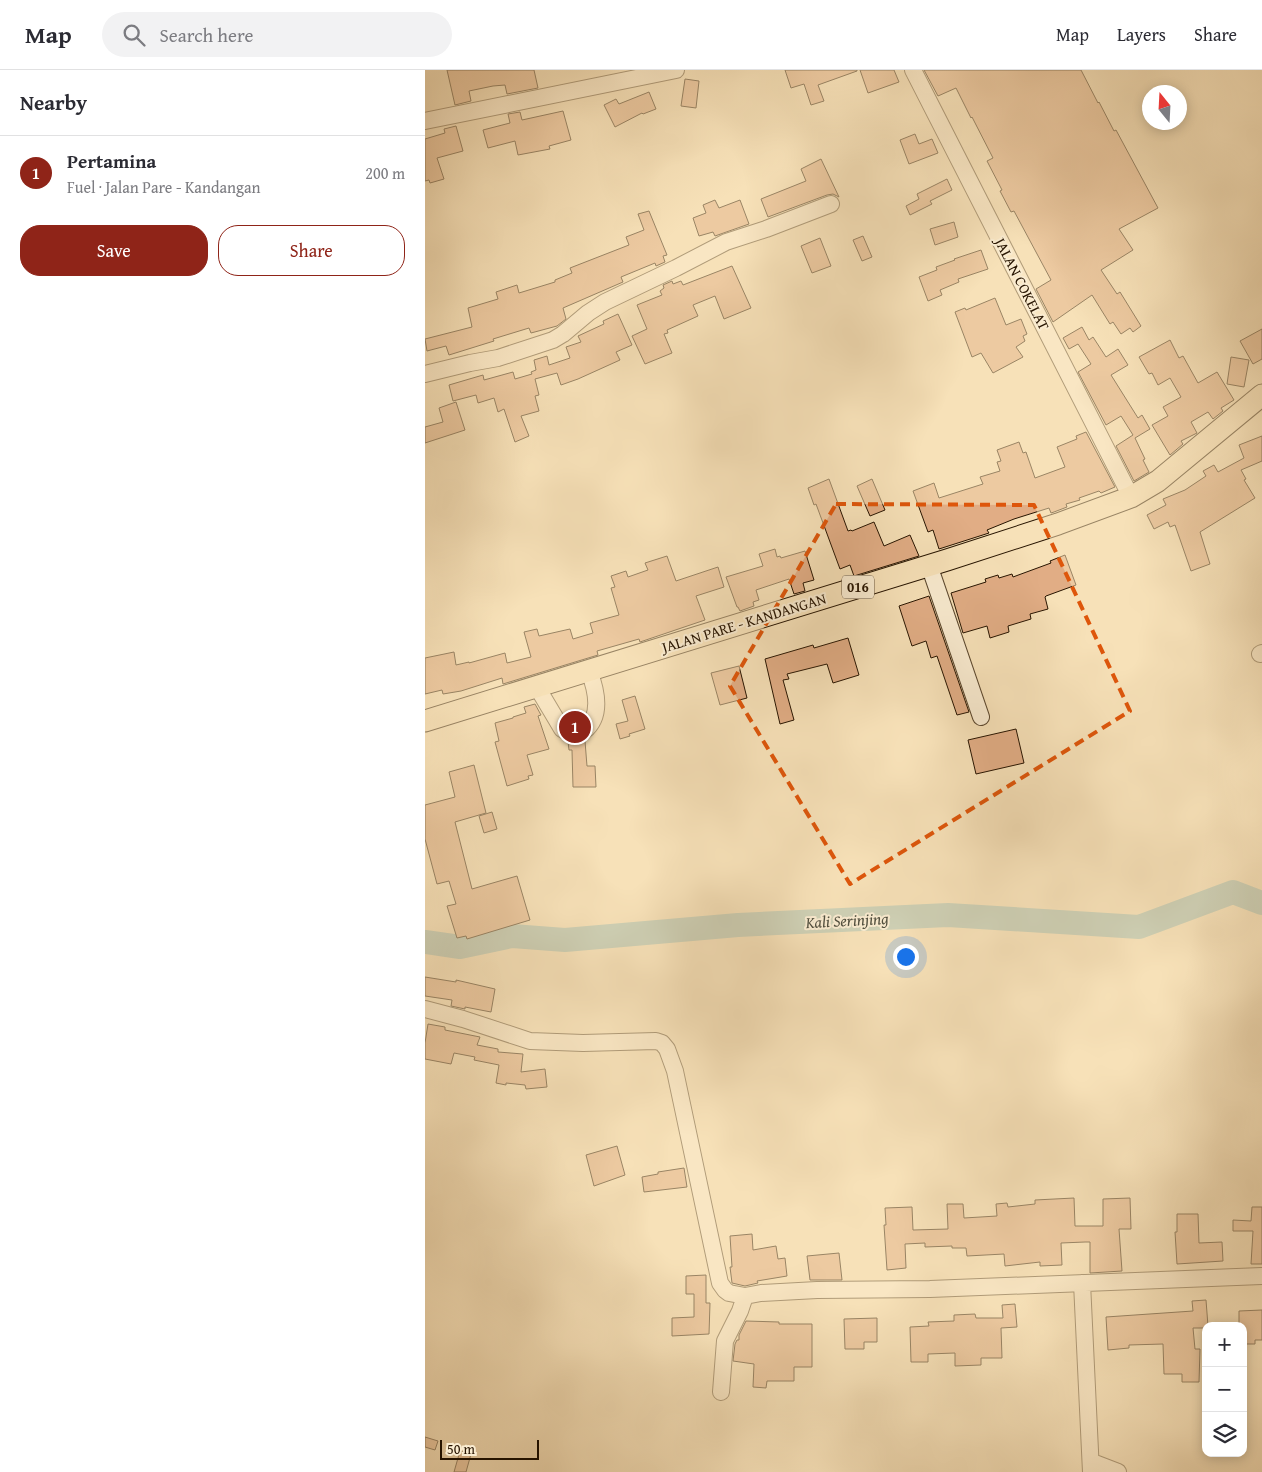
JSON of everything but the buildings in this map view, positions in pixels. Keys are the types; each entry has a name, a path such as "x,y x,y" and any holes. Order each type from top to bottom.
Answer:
{"main road":[{"name":"JALAN PARE - KANDANGAN","path":"425,721 929,566 1058,524 1131,497 1158,481 1262,395"}],"street":[{"path":"425,122 676,70"},
{"name":"JALAN COKELAT","path":"913,70 1131,497"},
{"path":"425,374 498,358 553,340 605,302 726,242 831,204"},
{"path":"929,566 981,717"},
{"path":"537,687 562,730 567,732 584,731 588,728 593,717 597,697 589,671"},
{"path":"425,1009 463,1019 530,1041 652,1040 664,1045 669,1052 675,1071 721,1283 729,1293 745,1296 761,1293 817,1290 930,1289 1262,1276"},
{"path":"1082,1284 1092,1467 1118,1472"},
{"path":"721,1392 725,1341 740,1311 745,1296"}],"highlighted area":[{"path":"836,504 1034,505 1130,711 850,884 730,686"}],"waterway":[{"name":"Kali Serinjing","path":"425,942 460,947 512,936 565,940 738,925 948,915 1139,927 1233,892 1262,903"}],"place":[{"name":"Pertamina","path":"575,727"}]}
